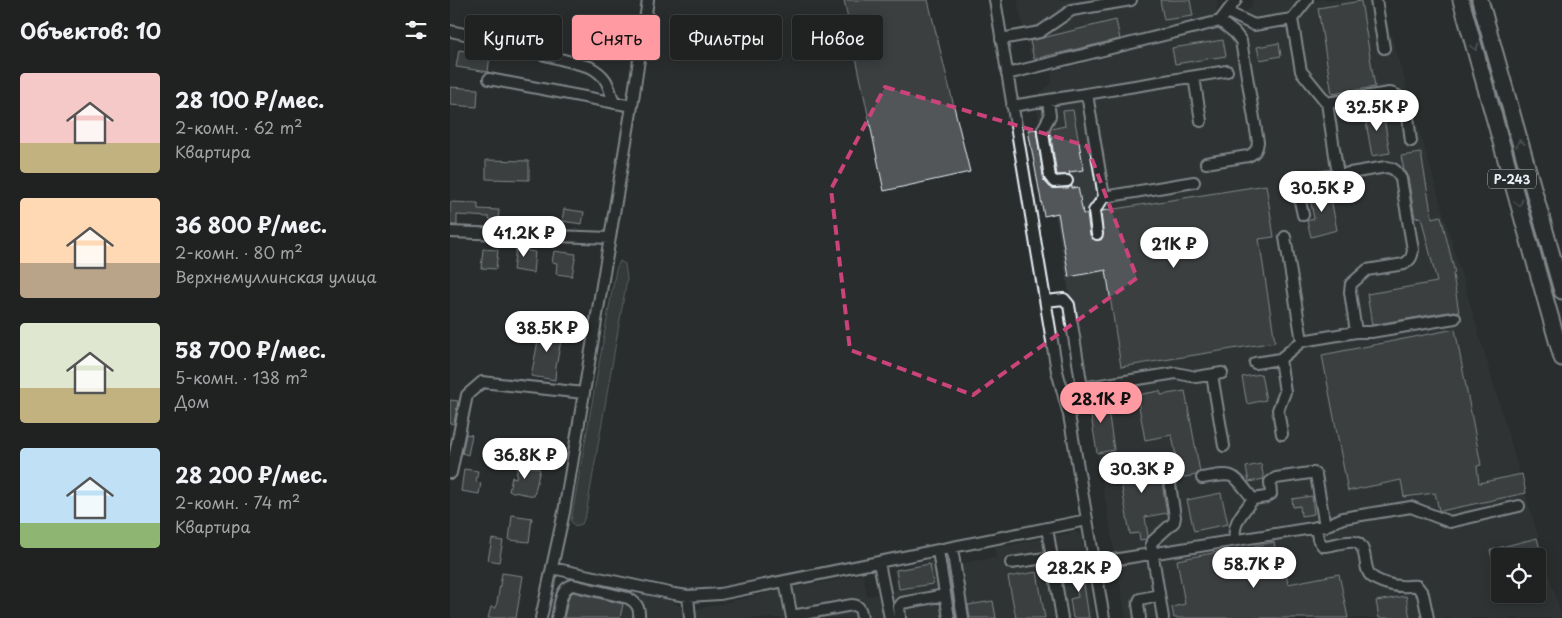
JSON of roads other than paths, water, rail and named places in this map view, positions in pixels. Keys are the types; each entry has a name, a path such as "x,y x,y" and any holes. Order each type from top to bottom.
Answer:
{"highway":[{"name":"Р-243","path":"1461,0 1562,358"},
{"name":"Р-243","path":"1480,0 1562,291"}],"street":[{"path":"541,618 564,512 648,0"},
{"path":"994,0 1057,370 1069,415 1104,618"},
{"path":"1001,40 1040,32 1072,10 1131,0"},
{"path":"1224,16 1235,0"},
{"path":"1007,74 1224,16 1254,26 1292,19 1307,0"},
{"path":"1376,0 1384,48"},
{"path":"1206,163 1248,156 1257,149 1258,142 1242,46 1224,16"},
{"path":"1292,19 1301,71 1327,103 1338,175"},
{"path":"450,31 590,67 601,74 607,81 614,103"},
{"path":"1012,106 1227,71"},
{"path":"1194,77 1201,121"},
{"path":"489,79 632,106"},
{"path":"1327,103 1388,93 1396,94 1405,105 1411,141"},
{"path":"1087,94 1104,197 1094,211 1097,234"},
{"path":"1048,100 1050,116 1043,129 1043,133 1050,177 1054,182 1067,180"},
{"path":"1303,215 1299,186 1307,180 1386,167 1392,168 1398,173 1401,180 1413,250 1412,257 1404,264 1367,270 1351,284 1350,292 1356,332"},
{"path":"1104,197 1194,182"},
{"path":"450,232 610,238"},
{"path":"1285,237 1302,341"},
{"path":"1046,301 1064,299 1069,305 1082,388"},
{"path":"1255,363 1280,359 1302,341 1456,318"},
{"path":"1280,359 1285,392 1278,410 1282,434"},
{"path":"1063,391 1176,373 1196,377 1217,374 1224,446"},
{"path":"451,473 467,395 482,382 584,393"},
{"path":"1163,618 1151,544 1153,540 1174,522 1176,517 1168,465"},
{"path":"1235,540 1235,526 1253,499 1269,496 1271,490 1270,482 1276,478 1314,473 1317,479 1321,526 1318,539 1323,546 1356,542 1364,553 1368,573 1376,579 1398,586 1417,586 1423,594 1428,618"},
{"path":"1202,478 1229,474 1238,480 1253,499"},
{"path":"1094,562 1321,526 1343,518 1411,507 1450,522 1519,506"},
{"path":"552,568 688,596 720,594 1087,520"},
{"path":"1047,528 1062,618"},
{"path":"952,548 963,618"},
{"path":"938,550 949,618"},
{"path":"1011,563 1052,557"},
{"path":"879,563 890,618"},
{"path":"785,581 792,617 856,605 862,618"},
{"path":"558,618 564,591 573,585 635,601 639,607 639,618"},
{"path":"900,618 899,607 902,603 945,595"},
{"path":"1140,618 1138,604 1140,599 1159,595"},
{"path":"688,596 690,618"}]}
